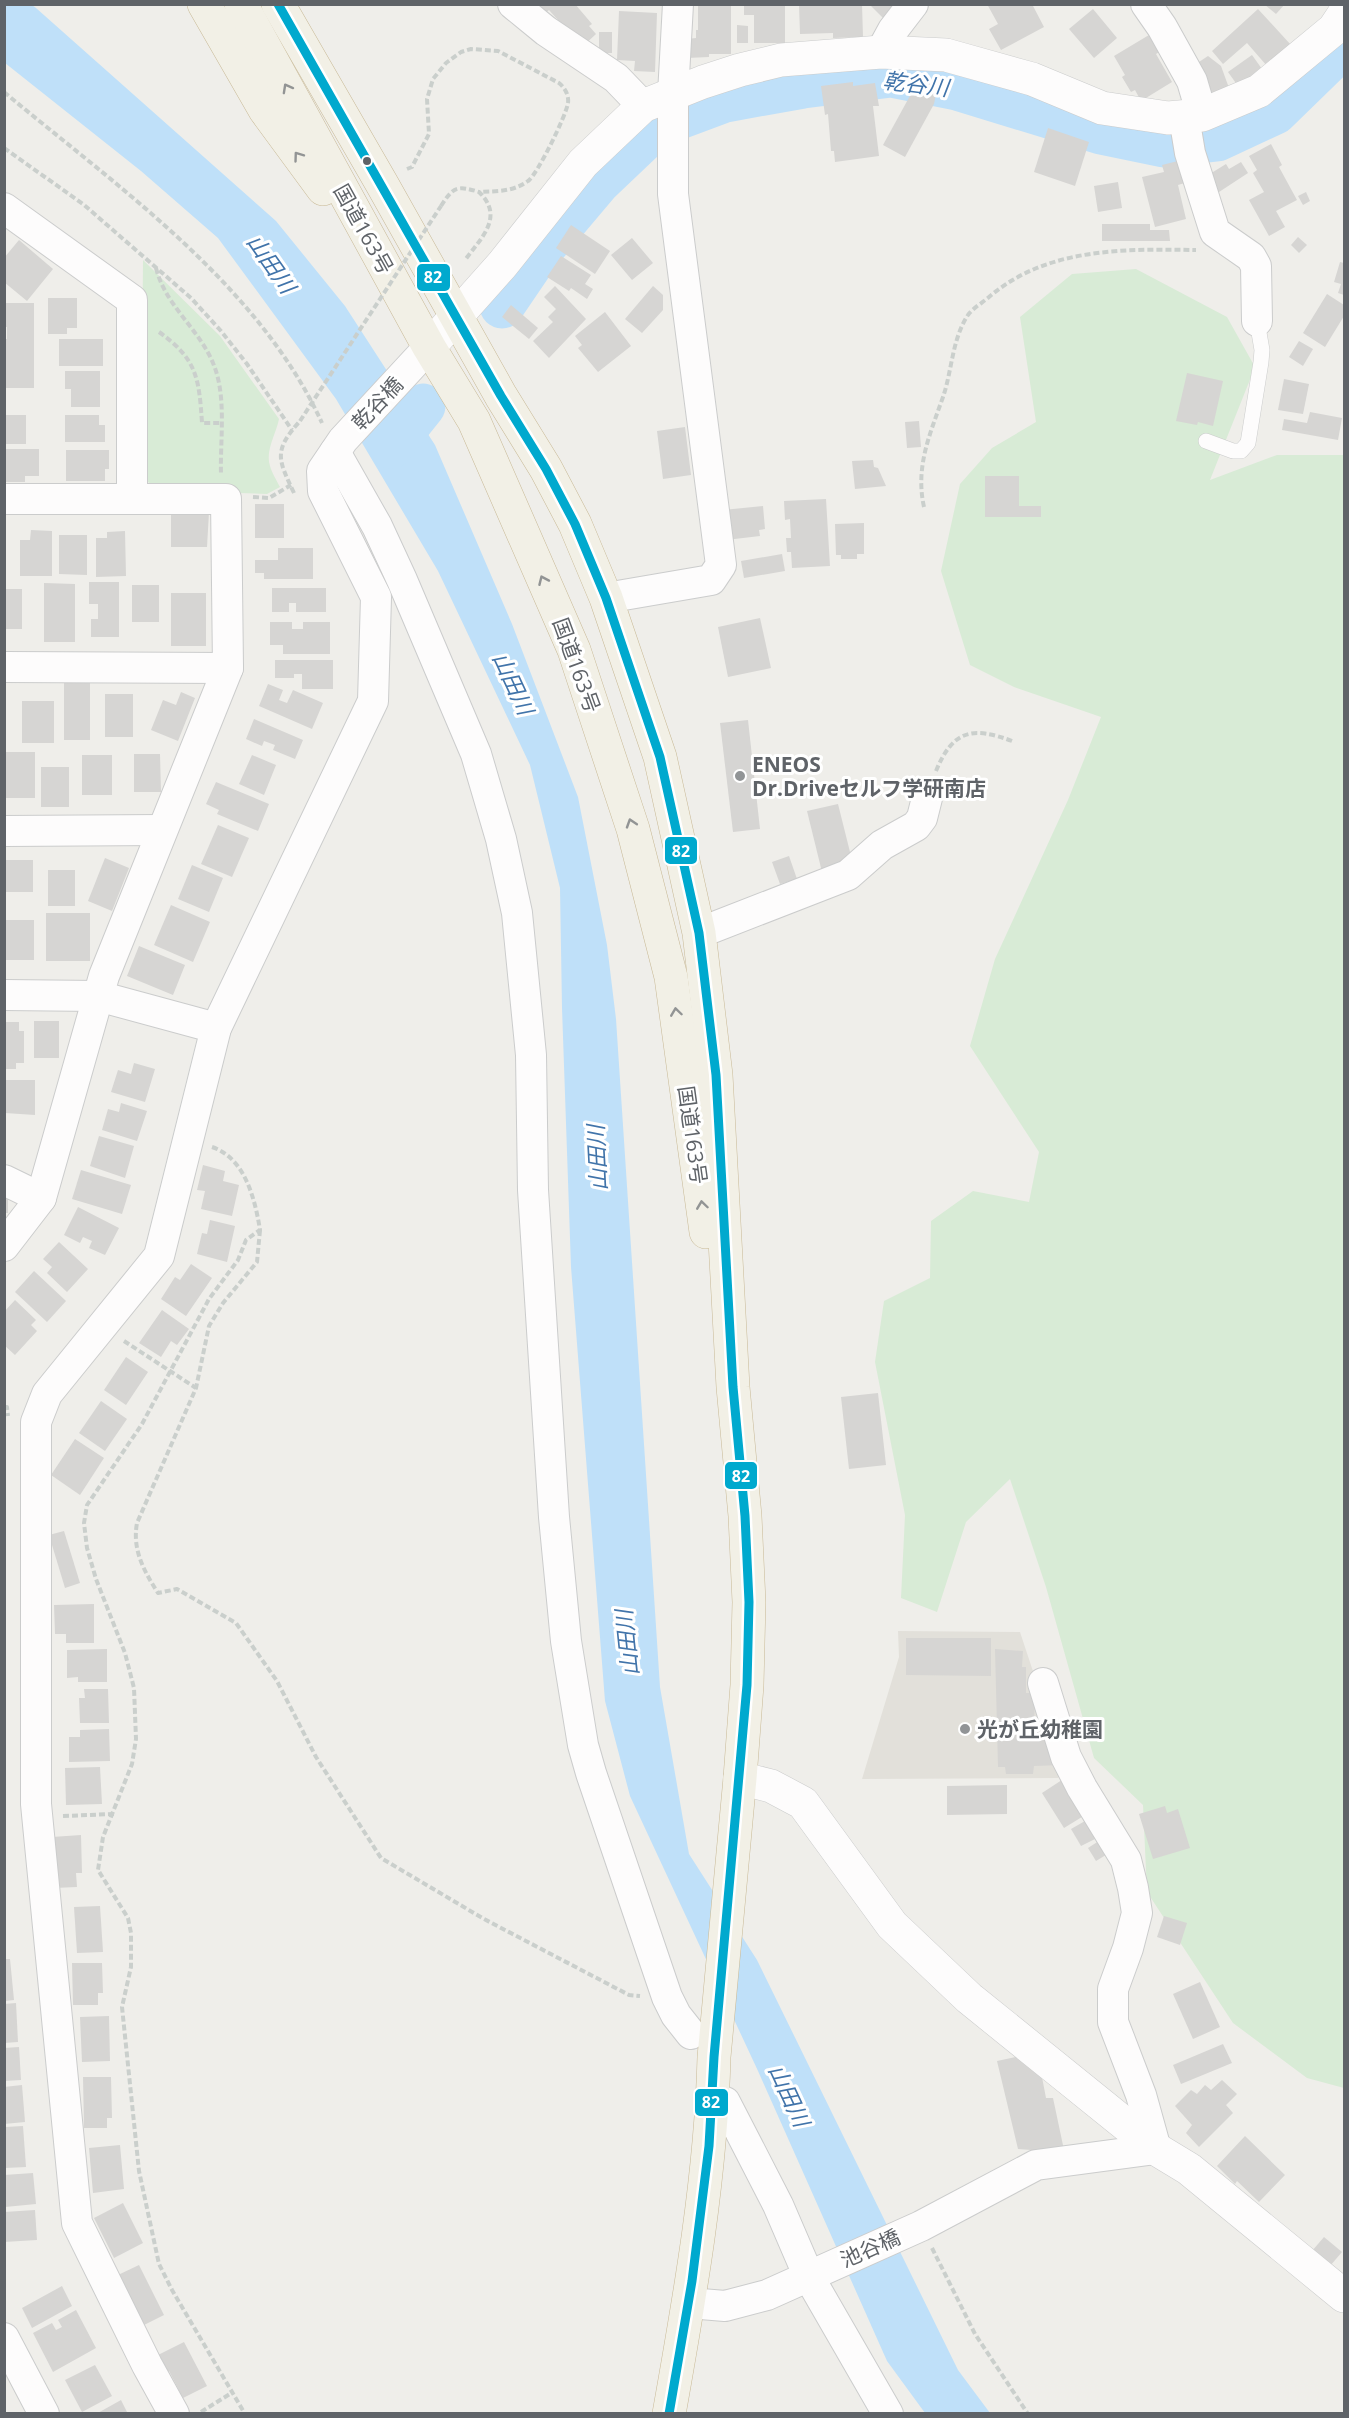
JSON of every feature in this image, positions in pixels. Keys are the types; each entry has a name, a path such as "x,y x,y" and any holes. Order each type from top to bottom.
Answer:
{"highway":[{"path":"204,4 265,110 314,178 375,250"},
{"name":"国道163号","path":"241,4 375,250 420,357 474,421 574,650 633,829 671,977 717,1309 733,1387"},
{"name":"国道163号","path":"278,4 575,524 606,598 660,757 699,933 716,1076 733,1387 745,1516 749,1602 747,1685 714,2057 712,2106 689,2303 669,2414"}],"street":[{"path":"513,4 546,31 616,78 643,106"},
{"path":"606,598 711,580 721,565 673,194 673,94 678,4"},
{"path":"881,52 893,30 913,4"},
{"path":"1146,4 1192,81 1191,129 1215,232 1251,257 1256,266 1257,321"},
{"path":"1191,129 1259,91 1334,29 1344,14"},
{"path":"420,357 502,265 583,163 643,106 740,69 781,60 881,52 946,55 1032,79 1102,108 1168,118 1191,129"},
{"path":"4,208 132,300 132,498"},
{"name":"乾谷橋","path":"174,2414 77,2223 37,1816 36,1422 47,1395 159,1256 216,1028 373,700 376,597 323,491 322,471 339,446 420,357"},
{"path":"339,446 377,526 476,754 508,870 517,913 531,1055 533,1190 554,1517 566,1641 583,1745 591,1773 667,1997 676,2015 692,2034"},
{"path":"4,499 226,499 228,668 98,996 41,1198 4,1246"},
{"path":"4,667 228,668"},
{"path":"699,933 848,875 882,845 916,826 922,818 928,794"},
{"path":"4,831 162,830"},
{"path":"4,995 98,996 216,1028"},
{"path":"4,1180 41,1198"},
{"path":"1043,1683 1066,1757 1126,1860 1131,1879 1137,1912 1128,1948 1113,1989 1113,2022 1142,2095 1156,2149"},
{"path":"740,1778 771,1786 803,1803 892,1925 969,1998 1156,2149 1189,2169 1344,2296"},
{"path":"726,2102 888,2414"},
{"name":"池谷橋","path":"689,2303 726,2306 767,2295 921,2226 1036,2165 1156,2149"},
{"path":"4,2338 44,2414"}],"lane":[{"path":"1206,441 1241,451 1248,443 1262,350 1257,321"}],"path":[{"path":"296,496 280,461 284,443 292,430 449,193 463,188 479,192 511,190 530,180 559,127 568,100 564,87 498,51 471,49 461,52 446,63 433,79 427,99 429,134 412,167 382,184"},
{"path":"4,92 177,237 215,273 271,338 295,370 339,446"},
{"path":"4,148 83,204 191,298 221,331 292,430"},
{"path":"463,263 489,226 492,214 487,202 479,192"},
{"path":"924,507 921,492 922,459 926,441 945,389 958,334 969,314 998,289 1021,275 1050,263 1104,250 1204,250 1215,240 1215,232"},
{"path":"156,268 160,285 213,363 220,390 220,474 226,499 269,498 291,485"},
{"path":"132,326 159,332 177,345 191,362 200,392 202,423 220,423"},
{"path":"928,794 941,759 957,737 991,733 1012,741"},
{"path":"189,1139 224,1151 235,1161 256,1205 260,1230 257,1262 223,1304 209,1326 196,1388 136,1523 135,1547 148,1576 158,1593 177,1589 236,1623 277,1681 316,1756 381,1858 484,1919 629,1995 667,1997"},
{"path":"245,2414 159,2264 141,2182 122,2007 131,1967 131,1933 128,1918 98,1870 103,1837 132,1764 136,1739 134,1688 125,1653 96,1579 87,1548 84,1523 87,1505 121,1457 209,1299 238,1260 246,1240 260,1230"},
{"path":"102,1326 196,1388"},
{"path":"37,1816 114,1814"},
{"path":"921,2226 975,2334 1028,2414"},
{"path":"198,2414 233,2392"}],"shaded area":[{"name":"光が丘幼稚園","path":"898,1631 1020,1632 1065,1768 1058,1778 862,1779 899,1657"}],"green space":[{"path":"143,260 220,336 279,419 270,448 269,460 280,487 267,494 238,493 238,488 155,487 141,477"},
{"path":"1136,269 1227,317 1255,367 1210,480 1277,455 1344,455 1344,2088 1307,2078 1233,2023 1147,1892 1143,1805 1094,1758 1046,1587 1010,1479 966,1522 937,1612 901,1598 905,1515 875,1362 884,1301 930,1278 931,1221 973,1191 1029,1202 1039,1152 970,1046 995,959 1068,800 1101,717 1014,687 970,665 941,571 960,484 992,448 1036,422 1020,317 1072,274"}],"water":[{"name":"山田川","path":"4,5 32,5 36,8 276,221 345,306 435,445 512,624 578,797 607,945 616,1019 660,1687 689,1854 757,1960 958,2370 990,2413 925,2413 887,2361 758,2071 630,1796 605,1701 571,1267 560,888 530,765 438,571 336,399 218,238 141,171 5,63"}],"building":[{"path":"529,4 575,4 592,24 589,26 596,34 582,47 549,10 541,17"},
{"path":"698,4 731,5 731,54 709,54 709,57 687,58 687,39 696,38 696,30 698,30"},
{"path":"744,4 785,4 785,43 754,43 754,15 744,15"},
{"path":"799,4 862,4 863,37 833,38 833,33 800,34"},
{"path":"869,4 900,4 885,20"},
{"path":"987,4 1032,4 1044,27 1001,50 989,29 998,24"},
{"path":"1264,4 1285,4 1276,14"},
{"path":"1093,9 1117,38 1094,58 1069,29"},
{"path":"1258,9 1291,45 1267,66 1247,43 1223,64 1212,51"},
{"path":"619,11 657,13 655,72 634,71 635,61 617,60"},
{"path":"737,25 748,26 748,43 737,43"},
{"path":"599,32 612,32 612,53 599,53"},
{"path":"1154,32 1164,49 1156,54 1172,82 1141,101 1135,90 1131,92 1122,77 1125,75 1114,56"},
{"path":"1252,55 1262,69 1238,86 1228,72"},
{"path":"1208,56 1221,66 1229,88 1208,98 1196,64"},
{"path":"853,82 853,86 875,83 879,106 873,106 879,156 835,162 834,151 831,151 828,114 825,115 821,86"},
{"path":"917,83 938,85 934,104 905,157 883,145"},
{"path":"1048,128 1089,142 1075,186 1034,172"},
{"path":"1271,144 1282,165 1279,167 1297,200 1276,211 1285,227 1269,236 1249,200 1264,192 1253,173 1257,170 1249,156"},
{"path":"1182,160 1188,182 1178,185 1186,219 1155,227 1142,177 1164,172 1162,165"},
{"path":"1241,162 1248,173 1216,194 1205,177 1226,164 1229,169"},
{"path":"1118,182 1122,208 1098,212 1094,186"},
{"path":"1306,192 1310,201 1303,205 1298,196"},
{"path":"1102,224 1150,224 1150,230 1169,230 1170,241 1102,241"},
{"path":"571,225 610,251 595,274 556,248"},
{"path":"1298,237 1307,245 1299,253 1291,245"},
{"path":"632,238 653,263 632,280 611,255"},
{"path":"19,240 53,269 27,301 4,282 4,258"},
{"path":"561,256 591,275 585,284 593,289 587,299 571,288 569,291 547,277"},
{"path":"1340,262 1344,263 1344,295 1338,293 1341,284 1334,282"},
{"path":"555,286 586,319 549,358 533,341 553,322 548,317 556,309 544,297"},
{"path":"653,286 663,295 663,310 642,333 625,319"},
{"path":"1327,294 1344,305 1344,316 1325,347 1303,333"},
{"path":"48,298 77,298 77,328 67,328 67,334 48,334"},
{"path":"4,303 34,303 34,388 4,388 4,339 7,339 7,327 4,327"},
{"path":"511,305 538,328 529,339 502,317"},
{"path":"605,312 631,346 598,372 578,348 582,345 575,336"},
{"path":"59,339 103,339 103,366 59,366"},
{"path":"1299,341 1313,349 1303,366 1289,357"},
{"path":"65,371 100,371 100,407 71,407 71,389 65,389"},
{"path":"1187,373 1223,381 1213,426 1198,422 1197,425 1176,421"},
{"path":"1284,379 1309,384 1303,414 1278,410"},
{"path":"1310,412 1342,418 1338,440 1282,430 1284,419 1307,423"},
{"path":"4,415 26,415 26,444 4,444"},
{"path":"65,415 99,415 99,425 105,425 105,442 65,442"},
{"path":"919,421 921,447 907,448 905,422"},
{"path":"685,427 691,475 663,479 657,431"},
{"path":"4,449 39,449 39,476 25,476 25,482 4,482"},
{"path":"66,450 109,450 109,469 105,469 105,481 66,481"},
{"path":"873,460 874,467 878,468 886,486 855,489 852,461"},
{"path":"985,476 1019,476 1019,506 1041,506 1041,517 985,517"},
{"path":"826,499 830,566 792,568 791,552 787,552 786,538 791,538 790,519 785,520 784,501"},
{"path":"255,504 284,504 284,538 255,538"},
{"path":"763,506 765,529 759,530 760,536 726,540 723,510"},
{"path":"171,511 209,512 207,547 171,547"},
{"path":"864,523 864,554 857,554 857,559 841,559 841,555 836,555 835,524"},
{"path":"31,530 52,531 52,576 20,576 20,540 30,540"},
{"path":"125,531 126,576 96,577 96,538 107,538 107,532"},
{"path":"59,535 87,535 87,575 59,574"},
{"path":"278,548 313,548 313,579 264,579 264,573 255,573 255,560 278,560"},
{"path":"782,554 785,571 744,578 741,561"},
{"path":"89,582 119,582 119,637 91,637 91,619 98,619 98,604 89,604"},
{"path":"44,583 75,584 75,642 44,642"},
{"path":"132,585 159,585 159,622 132,622"},
{"path":"272,588 326,588 326,612 296,612 296,603 289,603 289,612 272,612"},
{"path":"5,589 22,589 22,629 5,629"},
{"path":"171,593 206,593 206,646 171,646"},
{"path":"760,618 771,668 728,677 718,627"},
{"path":"270,622 292,622 292,629 303,629 303,622 330,622 330,654 283,654 283,645 270,645"},
{"path":"275,660 333,660 333,689 302,689 302,674 294,674 294,678 275,678"},
{"path":"64,683 90,683 90,740 64,740"},
{"path":"268,684 283,690 279,700 287,703 293,690 323,703 312,729 259,706"},
{"path":"181,692 195,698 178,741 151,730 163,700 176,705"},
{"path":"105,694 133,694 133,737 105,737"},
{"path":"22,701 54,701 54,743 22,743"},
{"path":"254,719 303,740 295,759 273,750 275,745 264,741 262,746 246,739"},
{"name":"ENEOS Dr.Driveセルフ学研南店","path":"748,720 760,829 733,832 720,723"},
{"path":"4,752 35,752 35,798 4,798"},
{"path":"134,754 160,754 161,792 134,792"},
{"path":"82,755 112,755 112,795 82,795"},
{"path":"252,755 276,765 264,795 239,784"},
{"path":"41,767 69,767 69,807 41,807"},
{"path":"216,782 269,804 258,831 217,814 219,810 206,804"},
{"path":"838,804 853,864 822,872 807,811"},
{"path":"218,825 249,838 232,877 201,864"},
{"path":"789,856 797,879 780,884 772,862"},
{"path":"105,858 129,868 112,911 88,901"},
{"path":"4,860 33,860 33,892 4,892"},
{"path":"192,865 223,878 209,912 178,899"},
{"path":"48,870 75,870 75,906 48,906"},
{"path":"171,905 210,922 193,962 154,945"},
{"path":"46,913 90,913 90,961 46,961"},
{"path":"4,920 34,920 34,960 4,960"},
{"path":"139,946 185,965 173,995 127,976"},
{"path":"34,1021 59,1021 59,1058 34,1058"},
{"path":"4,1022 19,1022 19,1031 24,1031 24,1063 16,1063 16,1069 4,1069"},
{"path":"134,1063 155,1069 145,1102 111,1092 118,1070 131,1074"},
{"path":"5,1080 35,1080 35,1115 5,1113"},
{"path":"121,1103 147,1111 137,1141 102,1130 108,1109 119,1112"},
{"path":"99,1136 134,1146 125,1178 90,1166"},
{"path":"203,1165 225,1171 223,1181 239,1185 232,1216 201,1209 205,1191 197,1190"},
{"path":"81,1170 131,1185 122,1214 72,1199"},
{"path":"4,1196 8,1196 8,1213 4,1213"},
{"path":"78,1207 119,1228 105,1255 89,1248 92,1241 83,1237 80,1243 64,1235"},
{"path":"210,1220 235,1226 227,1262 197,1254 202,1233 207,1234"},
{"path":"59,1242 88,1269 67,1292 47,1273 52,1267 43,1259"},
{"path":"191,1264 212,1278 186,1316 161,1299 175,1277 180,1280"},
{"path":"34,1271 66,1301 47,1322 15,1292"},
{"path":"15,1300 36,1320 31,1325 37,1331 15,1355 4,1345 4,1312"},
{"path":"162,1310 189,1329 177,1345 171,1341 161,1357 139,1343"},
{"path":"126,1357 148,1372 126,1405 104,1390"},
{"path":"878,1393 886,1465 849,1469 841,1397"},
{"path":"101,1401 127,1419 105,1451 79,1433"},
{"path":"75,1439 104,1458 80,1495 51,1475"},
{"path":"64,1531 80,1583 65,1588 49,1535"},
{"path":"94,1604 94,1643 66,1643 66,1634 55,1634 54,1605"},
{"path":"906,1638 991,1638 991,1676 906,1675"},
{"path":"107,1649 107,1682 78,1682 78,1677 67,1678 67,1650"},
{"path":"995,1649 1023,1651 1022,1667 1026,1667 1026,1693 1035,1693 1034,1727 1047,1728 1062,1765 1034,1766 1033,1774 1006,1774 1005,1767 998,1767"},
{"path":"84,1689 108,1689 109,1723 80,1723 79,1698 85,1698"},
{"path":"109,1729 110,1761 69,1762 69,1737 80,1737 80,1730"},
{"path":"100,1767 102,1804 66,1805 65,1768"},
{"path":"1068,1776 1090,1812 1064,1828 1042,1793"},
{"path":"1007,1785 1007,1814 947,1815 947,1786"},
{"path":"1165,1806 1167,1813 1178,1809 1190,1848 1153,1859 1139,1814"},
{"path":"1085,1821 1095,1839 1081,1846 1071,1829"},
{"path":"81,1835 82,1873 76,1873 77,1887 54,1888 52,1837"},
{"path":"1105,1837 1114,1850 1096,1861 1088,1848"},
{"path":"100,1906 103,1952 77,1953 74,1907"},
{"path":"1164,1916 1187,1923 1180,1945 1157,1937"},
{"path":"5,1959 10,1959 14,2000 5,2001"},
{"path":"72,1963 102,1963 103,1993 98,1993 98,2005 73,2005"},
{"path":"1200,1982 1220,2027 1193,2039 1173,1994"},
{"path":"16,2003 18,2042 4,2043 4,2004"},
{"path":"109,2016 110,2061 82,2062 80,2017"},
{"path":"1223,2044 1232,2063 1181,2084 1173,2065"},
{"path":"19,2047 21,2080 4,2081 4,2048"},
{"path":"1020,2056 1041,2072 1046,2098 1053,2098 1064,2150 1058,2152 1018,2149 997,2061"},
{"path":"83,2077 111,2077 112,2118 107,2118 107,2128 84,2128"},
{"path":"1222,2080 1237,2094 1226,2105 1233,2113 1199,2147 1186,2133 1192,2125 1175,2106 1191,2090 1197,2094 1205,2085 1211,2090"},
{"path":"22,2085 25,2122 4,2124 4,2087"},
{"path":"23,2126 26,2167 5,2168 5,2127"},
{"path":"1245,2136 1285,2175 1259,2202 1237,2181 1235,2184 1217,2166"},
{"path":"120,2145 124,2189 93,2193 89,2148"},
{"path":"33,2173 36,2204 5,2207 4,2175"},
{"path":"123,2203 143,2243 114,2258 94,2218"},
{"path":"35,2210 37,2240 4,2242 4,2212"},
{"path":"1324,2237 1342,2252 1330,2266 1312,2251"},
{"path":"139,2265 164,2315 144,2325 118,2275"},
{"path":"62,2286 72,2306 32,2328 22,2308"},
{"path":"76,2310 96,2348 53,2372 33,2333 52,2323 56,2330 62,2327 58,2320"},
{"path":"184,2342 207,2386 183,2398 169,2371 165,2374 156,2356"},
{"path":"95,2365 112,2396 82,2412 65,2380"},
{"path":"121,2400 128,2414 96,2414"}],"waterway":[{"name":"乾谷川","path":"502,306 538,253 598,182 658,125 725,100 803,86 891,75 957,88 1101,132 1164,145 1217,139 1275,112 1344,45"},
{"name":"乾谷川","path":"391,446 423,406"}],"transit line":[{"name":"82","path":"278,4 501,396 546,469 575,524 606,598 660,757 699,933 716,1075 733,1387 745,1516 749,1602 747,1685 714,2057 709,2146 692,2281 669,2414"}],"place":[{"name":"ENEOS Dr.Driveセルフ学研南店","path":"740,776"},
{"name":"光が丘幼稚園","path":"965,1729"}]}
